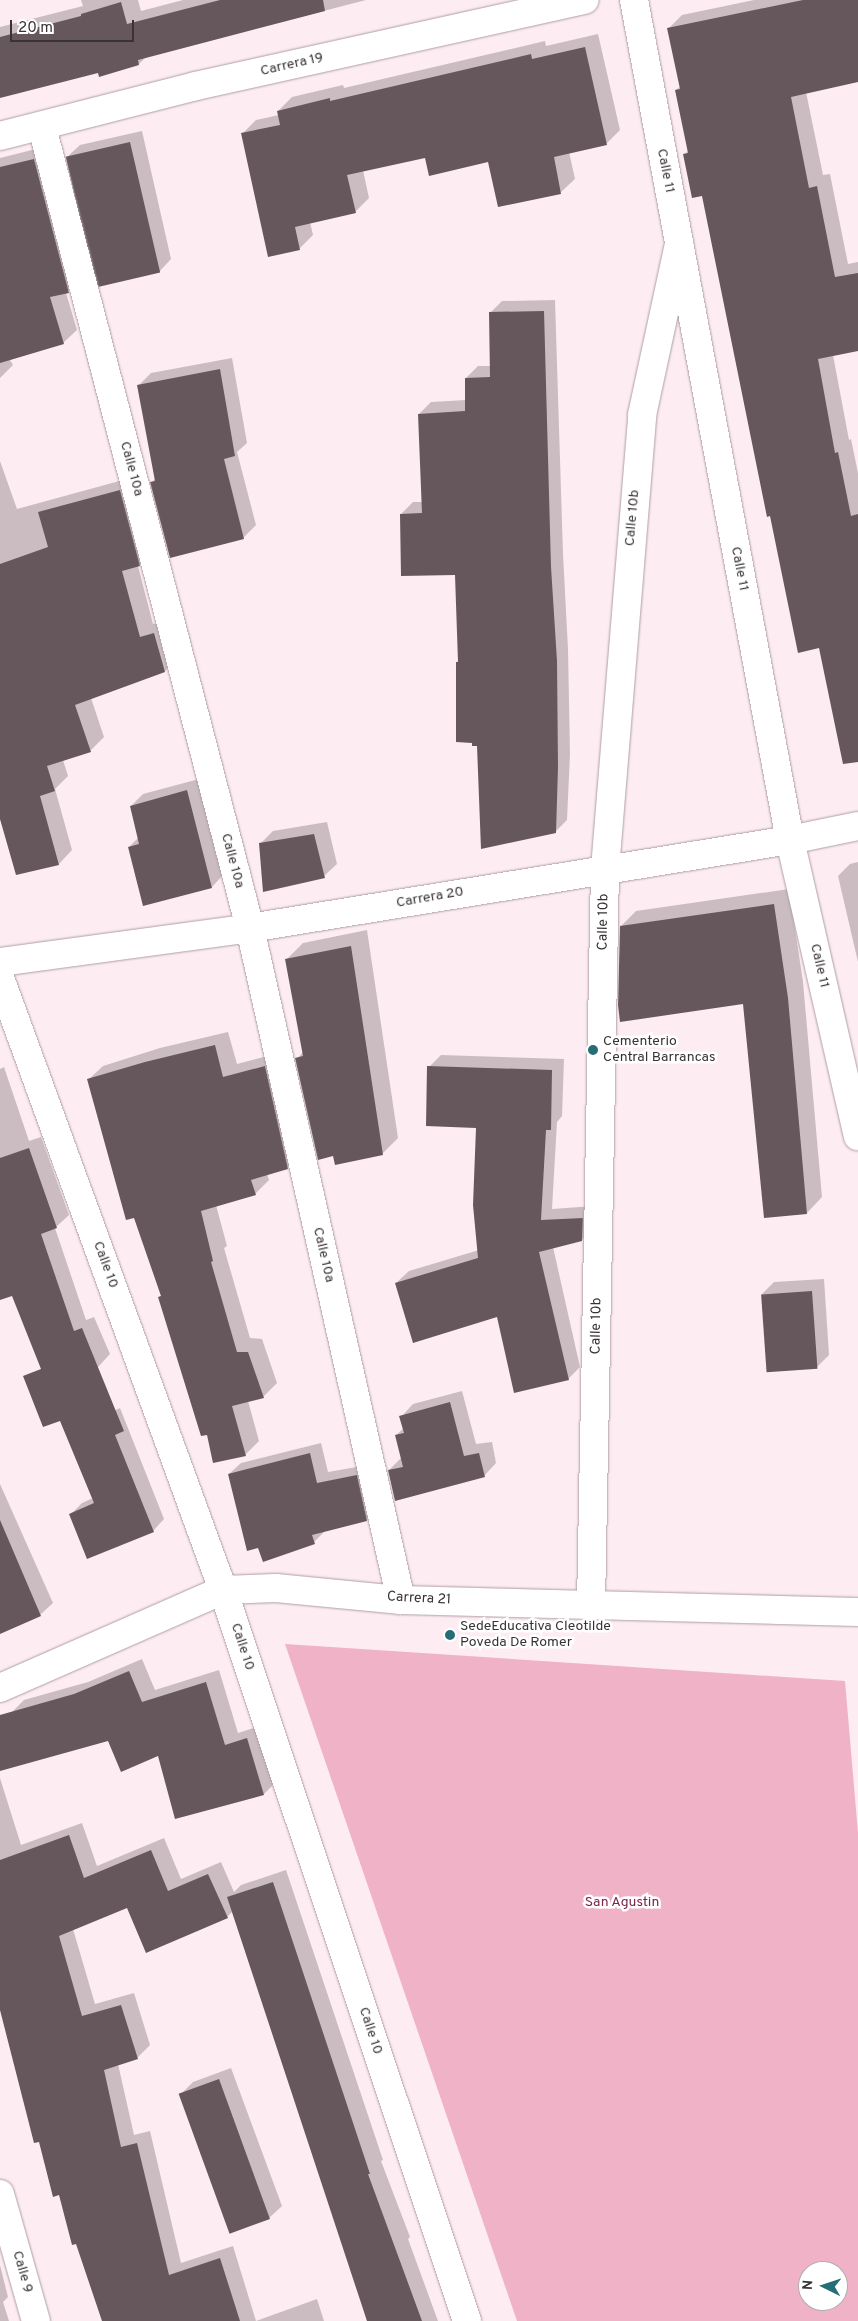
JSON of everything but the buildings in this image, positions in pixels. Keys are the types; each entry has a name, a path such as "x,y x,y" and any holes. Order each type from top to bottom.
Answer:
{"street":[{"name":"Carrera 19","path":"0,136 42,127 196,86 585,0"},
{"name":"Calle 11","path":"634,0 790,840 858,1136"},
{"name":"Calle 10a","path":"42,127 250,928 401,1600"},
{"name":"Calle 10b","path":"591,1605 605,869 642,415 679,244"},
{"name":"Carrera 20","path":"0,962 250,928 790,840 858,826"},
{"name":"Calle 10","path":"0,978 223,1590 467,2321"},
{"name":"Carrera 21","path":"0,1688 223,1590 276,1588 401,1600 858,1612"},
{"name":"Calle 9","path":"0,2194 36,2321"}],"green space":[{"name":"San Agustin","path":"285,1644 845,1681 858,1833 858,2321 517,2321"}],"place":[{"name":"Cementerio Central Barrancas","path":"593,1050"},
{"name":"SedeEducativa Cleotilde Poveda De Romer","path":"450,1635"}]}
